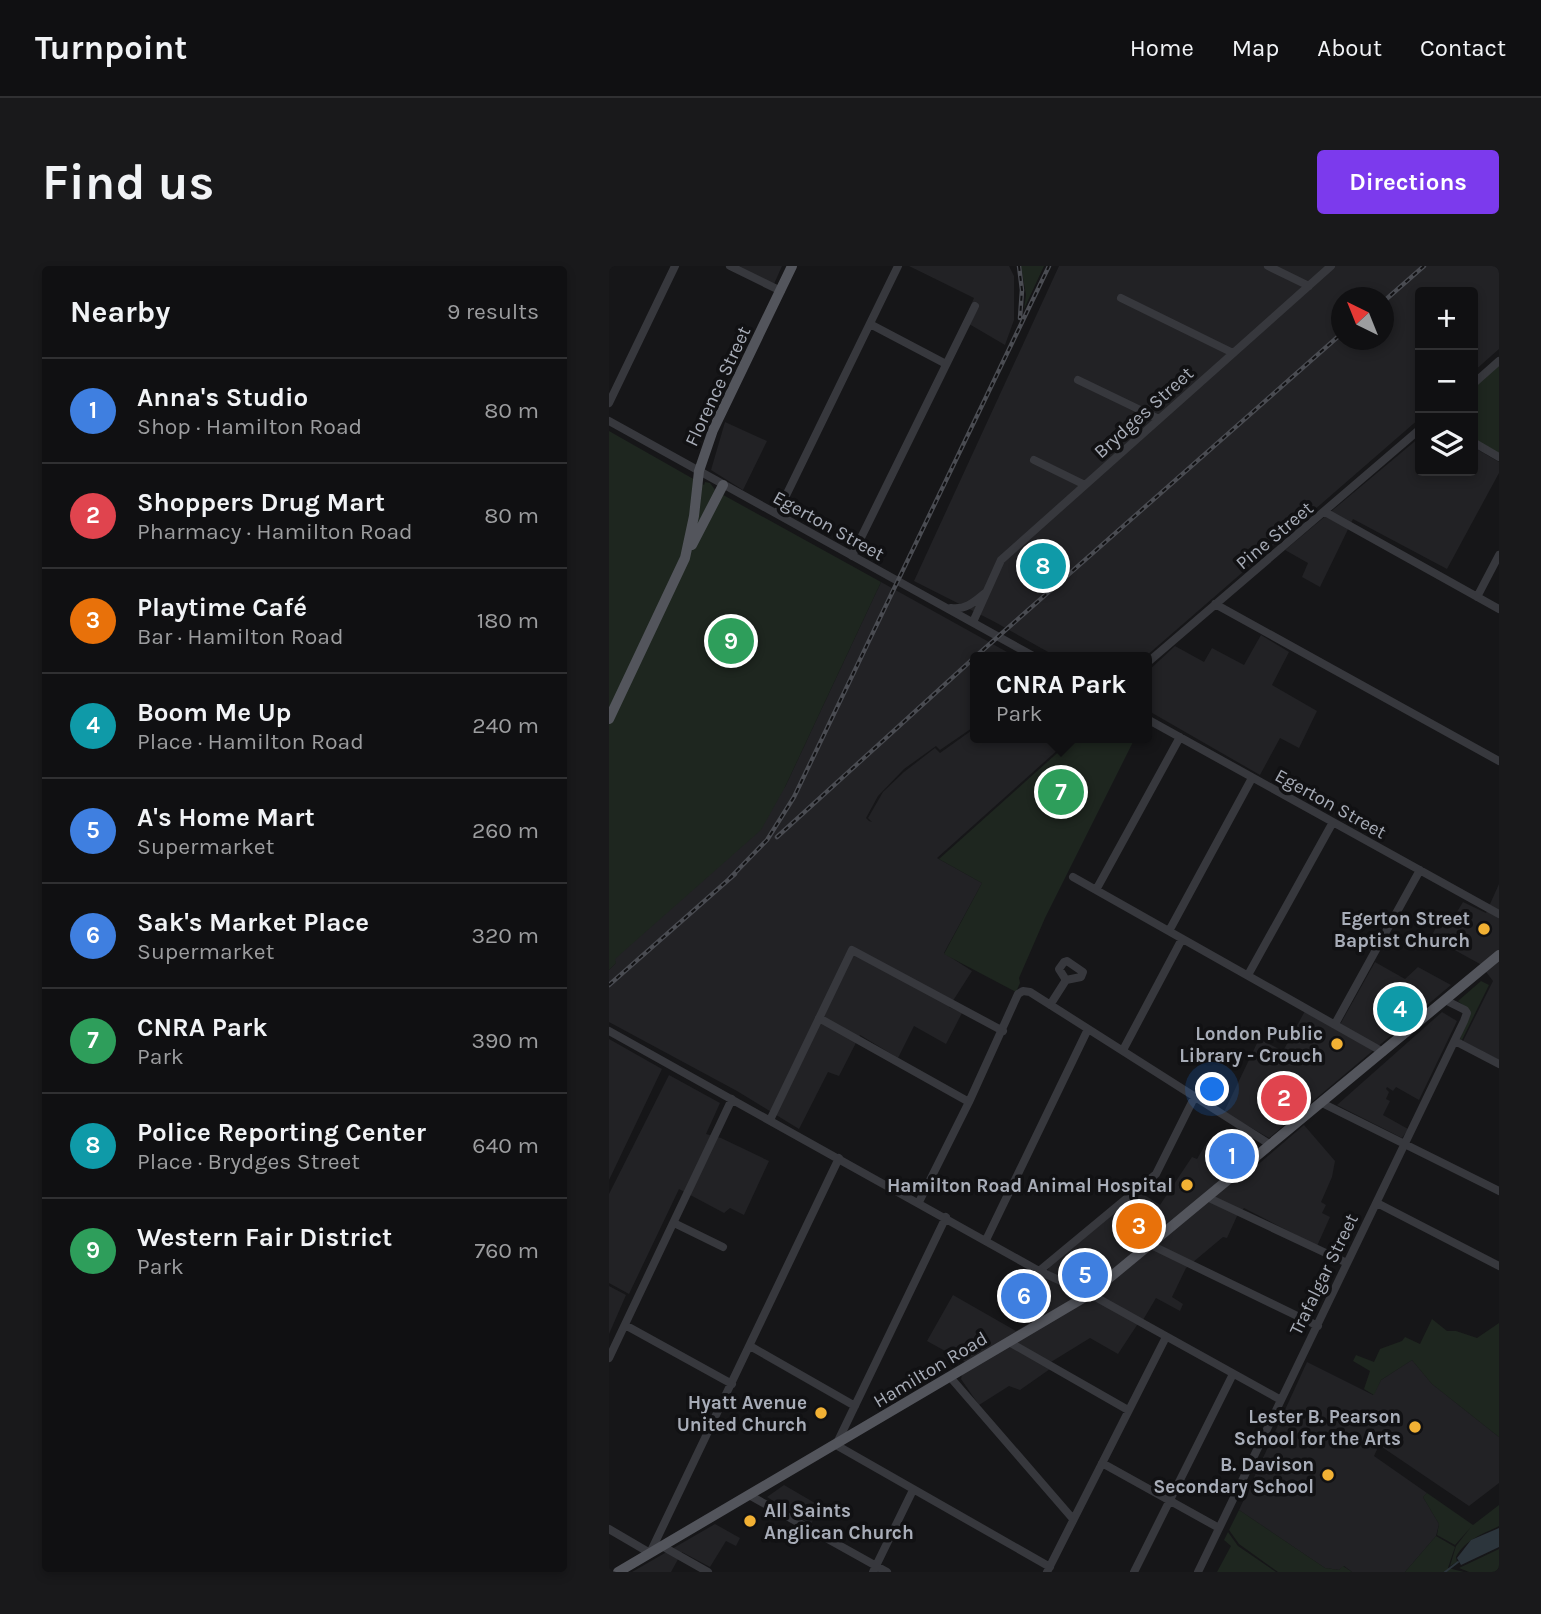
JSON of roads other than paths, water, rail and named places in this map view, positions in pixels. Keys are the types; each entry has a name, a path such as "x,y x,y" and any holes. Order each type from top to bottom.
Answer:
{"main road":[{"name":"Florence Street","path":"609,719 685,558 694,516 699,471 713,430 792,266"},
{"path":"685,558 723,485"},
{"name":"Hamilton Road","path":"618,1572 1090,1294 1209,1198 1498,954"}],"street":[{"path":"609,403 675,266"},
{"path":"730,266 781,291"},
{"path":"777,514 898,266"},
{"path":"1268,266 1309,286"},
{"name":"Brydges Street","path":"973,622 1000,560 1331,266"},
{"path":"1121,298 1233,353"},
{"path":"852,556 975,306"},
{"path":"870,324 946,364"},
{"path":"1478,380 1499,361"},
{"path":"1078,380 1159,419"},
{"name":"Egerton Street","path":"609,421 1026,652"},
{"name":"Pine Street","path":"1152,659 1415,433"},
{"path":"1478,445 1499,457"},
{"path":"1034,460 1085,485"},
{"path":"1325,512 1499,609"},
{"path":"1477,597 1499,555"},
{"path":"948,608 969,606 989,590"},
{"path":"1215,604 1499,761"},
{"name":"Egerton Street","path":"1152,722 1499,914"},
{"path":"1096,890 1180,737"},
{"path":"1169,931 1252,778"},
{"path":"1248,975 1333,822"},
{"path":"1335,1024 1420,870"},
{"path":"1073,877 1383,1052"},
{"path":"1123,1050 1182,939"},
{"path":"770,1120 852,950 1003,1031"},
{"path":"1051,1005 1066,980"},
{"path":"919,1202 1003,1031 1018,994 1023,991 1030,992 1272,1145"},
{"name":"Trafalgar Street","path":"1198,1572 1455,1041 1467,1013 1445,1000"},
{"path":"819,1018 969,1102"},
{"path":"986,1240 1088,1029"},
{"path":"609,1031 1039,1271 1090,1294 1281,1400"},
{"path":"1455,1041 1499,1064"},
{"path":"1039,1271 1156,1174 1195,1096"},
{"path":"609,1358 732,1099"},
{"path":"1322,1102 1499,1191"},
{"path":"609,1529 650,1553 839,1158"},
{"path":"1209,1198 1347,1264"},
{"path":"1377,1203 1499,1266"},
{"path":"946,1217 836,1445 1048,1569 1166,1337"},
{"path":"674,1223 723,1247"},
{"path":"1151,1245 1318,1326"},
{"path":"625,1325 732,1384"},
{"path":"1009,1342 1128,1410"},
{"path":"750,1346 855,1406"},
{"path":"1134,1572 1233,1374"},
{"path":"950,1377 1073,1519"},
{"path":"1102,1463 1219,1528"},
{"path":"874,1569 913,1490"},
{"path":"750,1495 874,1569 887,1572"},
{"path":"662,1546 708,1572"}],"waterway":[{"path":"1445,1572 1458,1562"}],"railway":[{"path":"1019,266 1022,290 1020,318"},
{"path":"729,879 767,840 794,797 1049,266"},
{"path":"1394,292 1424,266"},
{"path":"981,652 1331,343"},
{"path":"777,837 970,662"},
{"path":"609,985 735,874"}],"place":[{"name":"Police Reporting Center","path":"1043,566"},
{"name":"Western Fair District","path":"731,641"},
{"name":"CNRA Park","path":"1061,792"},
{"name":"Egerton Street Baptist Church","path":"1484,929"},
{"name":"Boom Me Up","path":"1400,1009"},
{"name":"London Public Library - Crouch","path":"1337,1044"},
{"name":"Shoppers Drug Mart","path":"1284,1098"},
{"name":"Anna's Studio","path":"1232,1156"},
{"name":"Hamilton Road Animal Hospital","path":"1187,1185"},
{"name":"Playtime Café","path":"1139,1226"},
{"name":"A's Home Mart","path":"1085,1275"},
{"name":"Sak's Market Place","path":"1024,1296"},
{"name":"Hyatt Avenue United Church","path":"821,1413"},
{"name":"Lester B. Pearson School for the Arts","path":"1415,1427"},
{"name":"B. Davison Secondary School","path":"1328,1475"},
{"name":"All Saints Anglican Church","path":"750,1521"}]}
